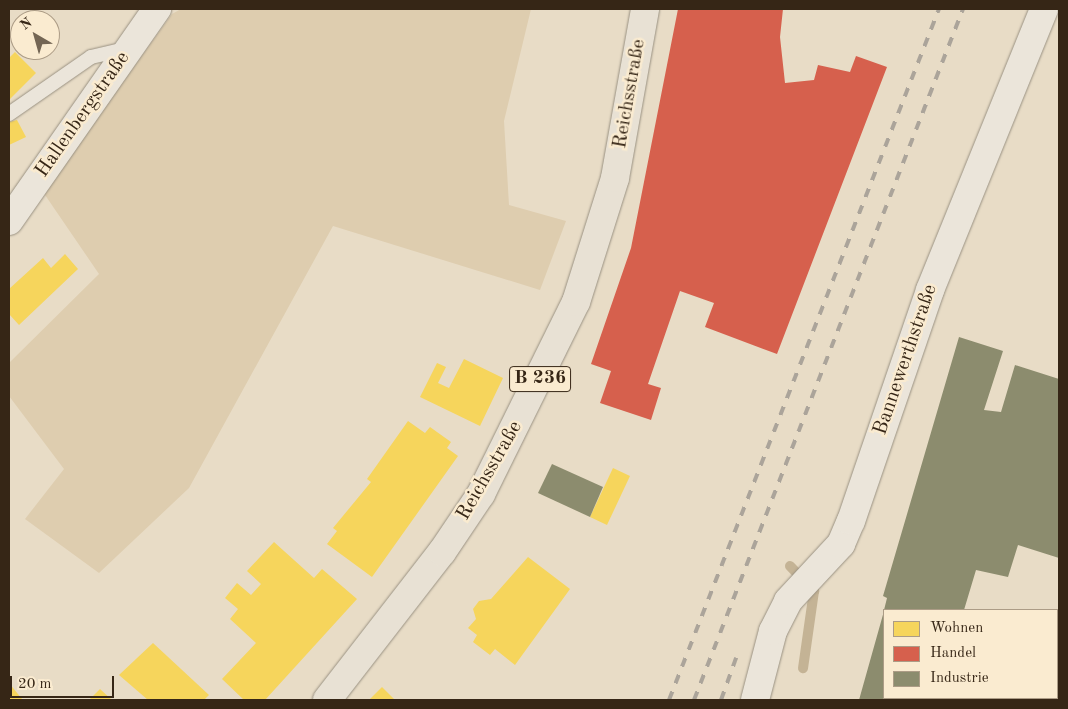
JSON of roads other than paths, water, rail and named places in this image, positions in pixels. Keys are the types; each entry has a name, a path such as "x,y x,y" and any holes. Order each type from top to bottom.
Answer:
{"main road":[{"name":"Reichsstraße","path":"327,700 442,552 481,494 576,302 615,178 645,9"}],"street":[{"name":"Hallenbergstraße","path":"9,221 157,9"},
{"name":"Bannewerthstraße","path":"755,700 773,631 788,601 841,544 851,521 930,290 1044,9"}],"lane":[{"path":"9,114 90,57 130,48"}],"waterway":[{"path":"790,566 814,591 803,668"}],"railway":[{"path":"669,700 939,9"},
{"path":"694,700 963,9"},
{"path":"721,700 736,658"}]}
